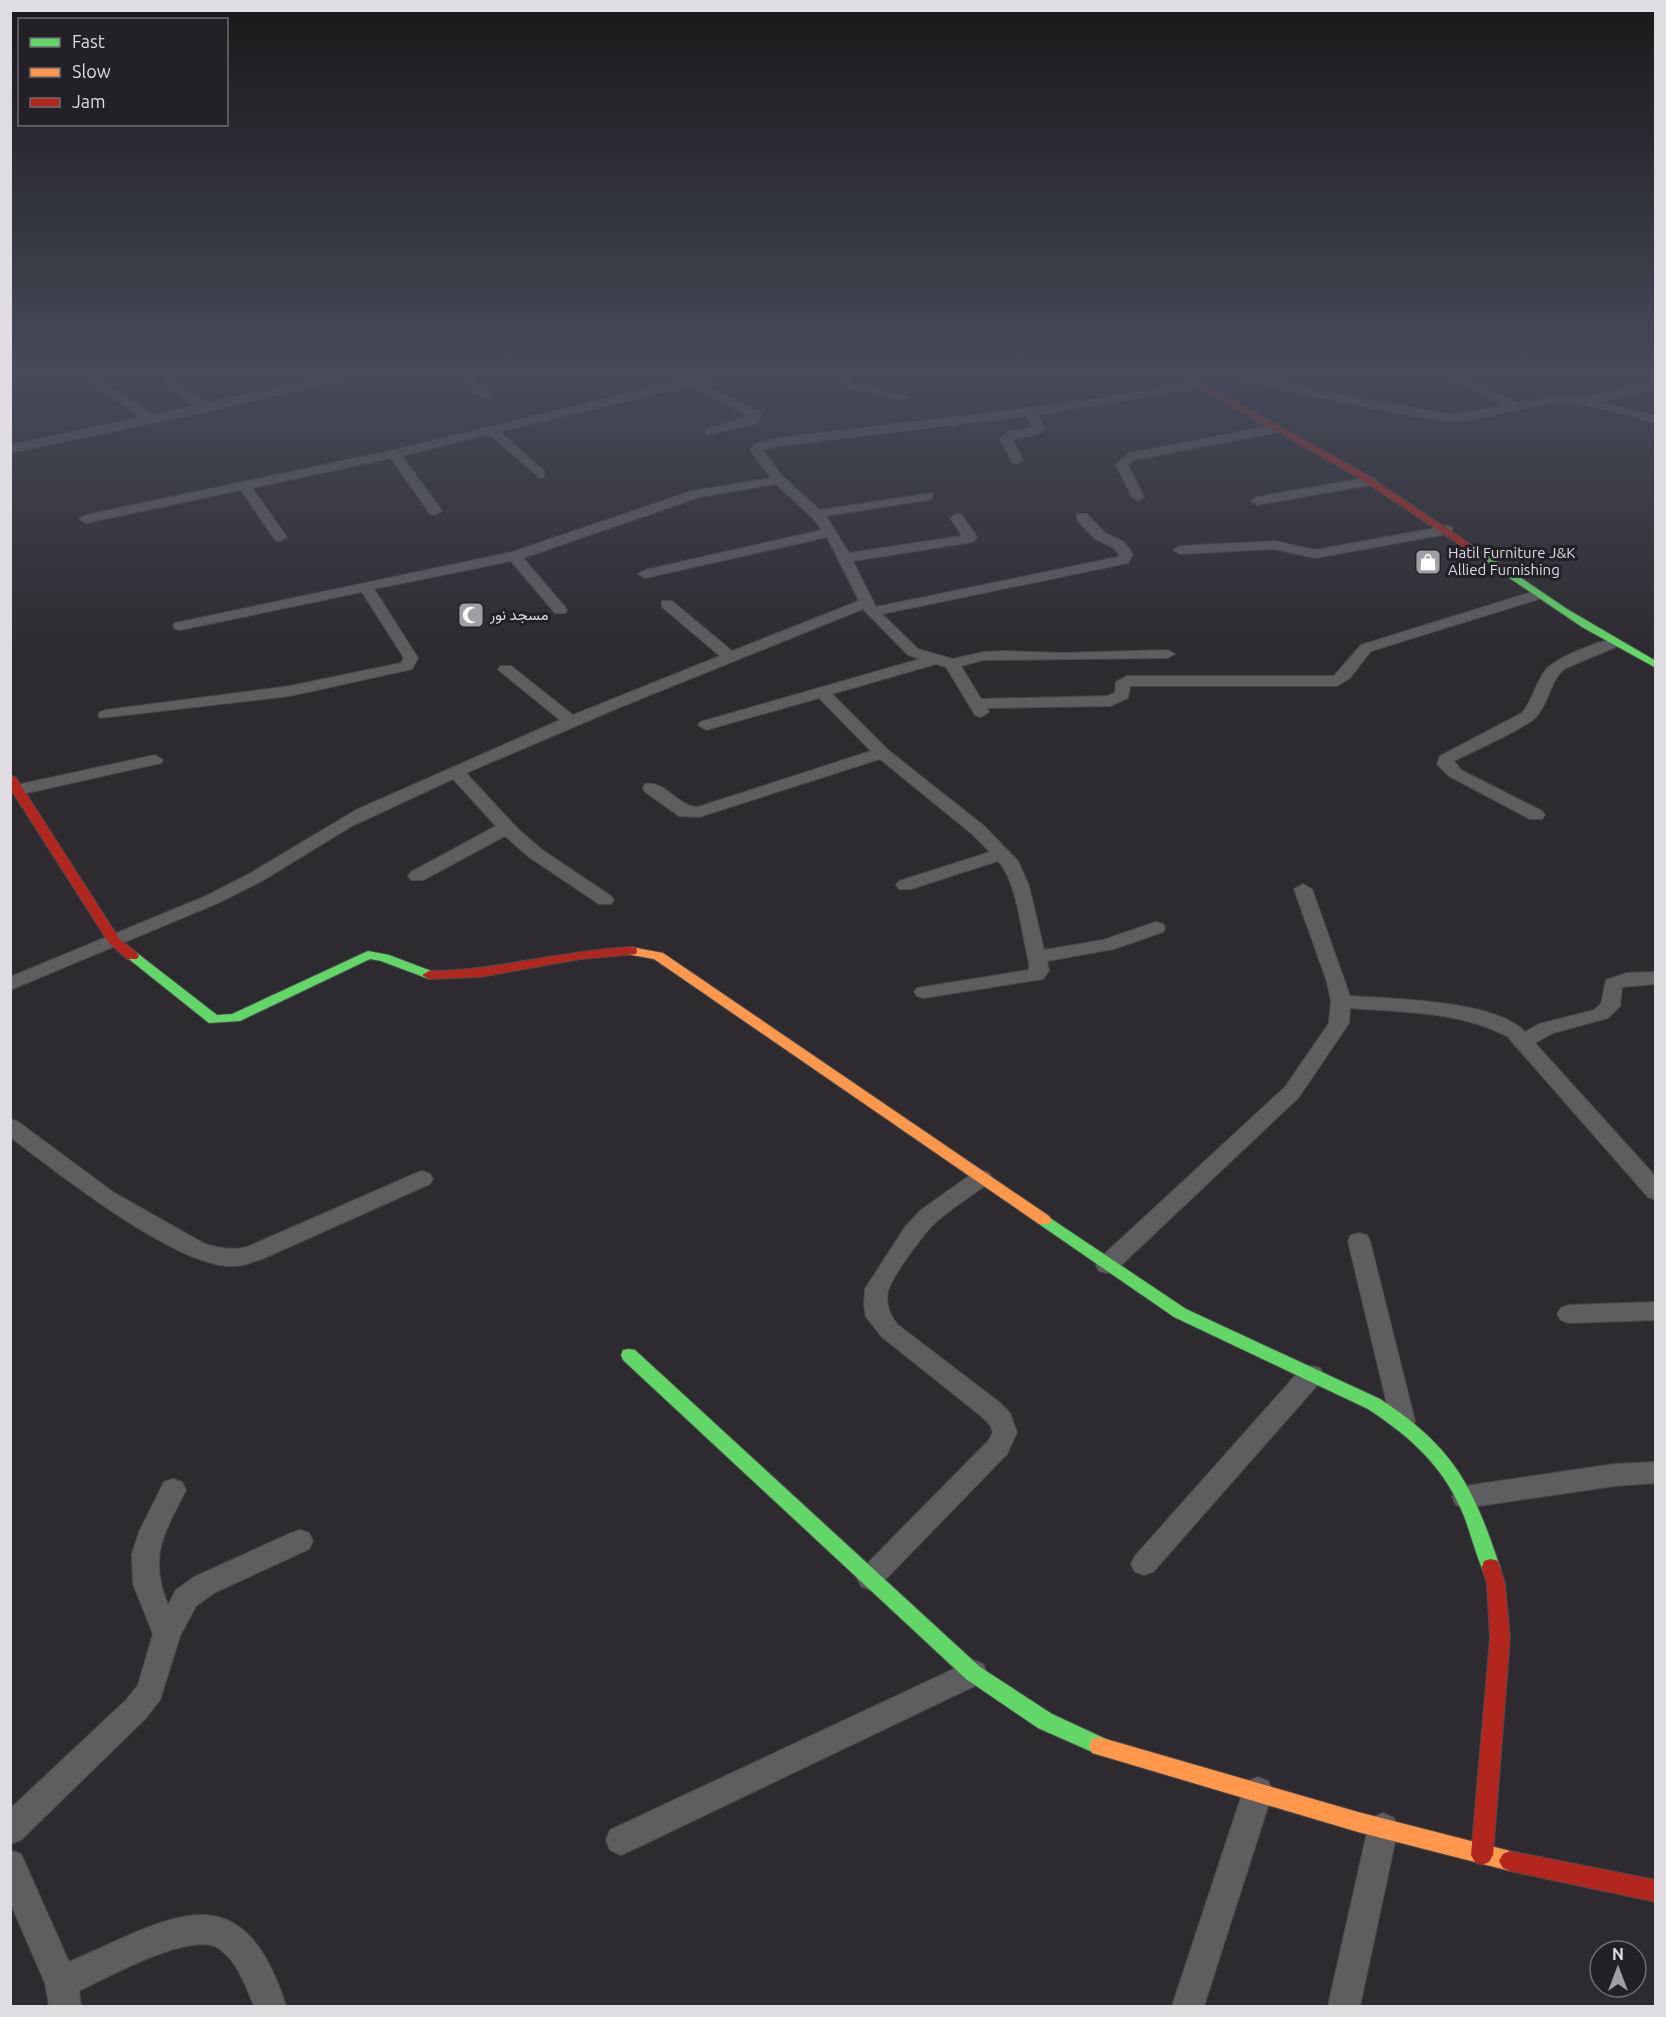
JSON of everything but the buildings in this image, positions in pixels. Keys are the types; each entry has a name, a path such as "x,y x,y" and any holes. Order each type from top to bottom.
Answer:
{"street":[{"path":"86,519 350,463"},
{"path":"401,463 435,511"},
{"path":"528,463 540,474"},
{"path":"764,463 779,480 817,514 831,532 869,607 912,652 952,664 977,657 1003,655 1064,657 1168,654"},
{"path":"1124,463 1122,465 1138,497"},
{"path":"1338,463 1371,481 1447,530 1537,595 1613,643 1656,665"},
{"path":"180,626 514,556 559,543 697,494 779,480"},
{"path":"1257,501 1371,481"},
{"path":"243,485 280,537"},
{"path":"817,514 927,496"},
{"path":"10,984 114,943 243,884 340,825 456,772 571,721 730,657 869,607 1124,560 1126,554 1122,547 1100,536 1082,517"},
{"path":"844,558 968,539 969,537 957,518"},
{"path":"1180,550 1275,545 1300,553 1315,554 1447,530"},
{"path":"645,574 831,532"},
{"path":"514,556 560,610"},
{"path":"106,715 280,693 407,666 411,658 365,586"},
{"path":"952,664 978,708 1110,701 1124,696 1121,685 1127,681 1331,682 1342,678 1365,648 1537,595"},
{"path":"668,604 730,657"},
{"path":"1536,815 1455,773 1445,764 1446,759 1528,716 1538,704 1551,673 1559,666 1613,643"},
{"path":"706,724 933,660"},
{"path":"506,669 571,721"},
{"path":"821,691 882,753 978,830 1012,865 1020,886 1037,957 1039,971 1036,975 924,992"},
{"path":"651,788 685,812 699,812 882,753"},
{"path":"155,760 14,784 114,943 206,1016 225,1021 368,955 387,955 412,971 436,975 527,966 620,951 648,952 658,956 1180,1313 1403,1421 1443,1460 1465,1497 1480,1533 1496,1584 1500,1638 1482,1856"},
{"path":"456,772 508,828 536,853 605,900"},
{"path":"417,876 508,828"},
{"path":"905,885 1002,854"},
{"path":"1107,1265 1292,1092 1339,1023 1341,1001 1337,982 1303,889"},
{"path":"1037,957 1107,945 1156,927"},
{"path":"1523,1042 1554,1024 1601,1014 1610,1006 1613,984 1627,978 1656,978"},
{"path":"1341,1001 1477,1014 1501,1023 1523,1042 1656,1192"},
{"path":"10,1126 105,1197 197,1250 217,1256 236,1258 254,1253 422,1179"},
{"path":"870,1578 998,1447 1005,1432 1001,1420 990,1409 890,1331 878,1317 876,1304 877,1289 914,1233 929,1216 981,1178"},
{"path":"1359,1241 1403,1421"},
{"path":"1569,1314 1656,1311"},
{"path":"629,1355 973,1673 1045,1721 1097,1745 1482,1856 1656,1891"},
{"path":"1144,1564 1311,1375"},
{"path":"1465,1497 1616,1475 1656,1472"},
{"path":"167,1634 145,1577 145,1550 151,1531 173,1490"},
{"path":"10,1830 136,1709 150,1691 167,1634 186,1598 204,1585 300,1541"},
{"path":"621,1840 973,1673"},
{"path":"1188,2007 1258,1791"},
{"path":"1344,2007 1383,1828"},
{"path":"10,1865 63,1994 176,1932 192,1928 214,1928 233,1939 248,1955 270,2007"}],"traffic: fast":[{"path":"1474,550 1563,611 1656,665"},
{"path":"132,956 214,1020 235,1018 368,955 392,960 429,975"},
{"path":"1044,1220 1180,1313 1374,1404 1399,1420 1437,1454 1450,1472 1472,1515 1491,1567"},
{"path":"629,1355 973,1673 1045,1721 1099,1746"}],"traffic: slow":[{"path":"631,951 658,956 1044,1220"},
{"path":"1099,1746 1358,1822 1510,1861"}],"traffic: jam":[{"path":"1339,463 1474,550"},
{"path":"10,778 115,943 132,956"},
{"path":"429,975 480,973 581,955 631,951"},
{"path":"1482,1855 1500,1638 1496,1584 1491,1567"},
{"path":"1510,1861 1656,1891"}],"place":[{"name":"Hatil Furniture J&K Allied Furnishing","path":"1428,562"},
{"name":"مسجد نور","path":"471,615"}]}
